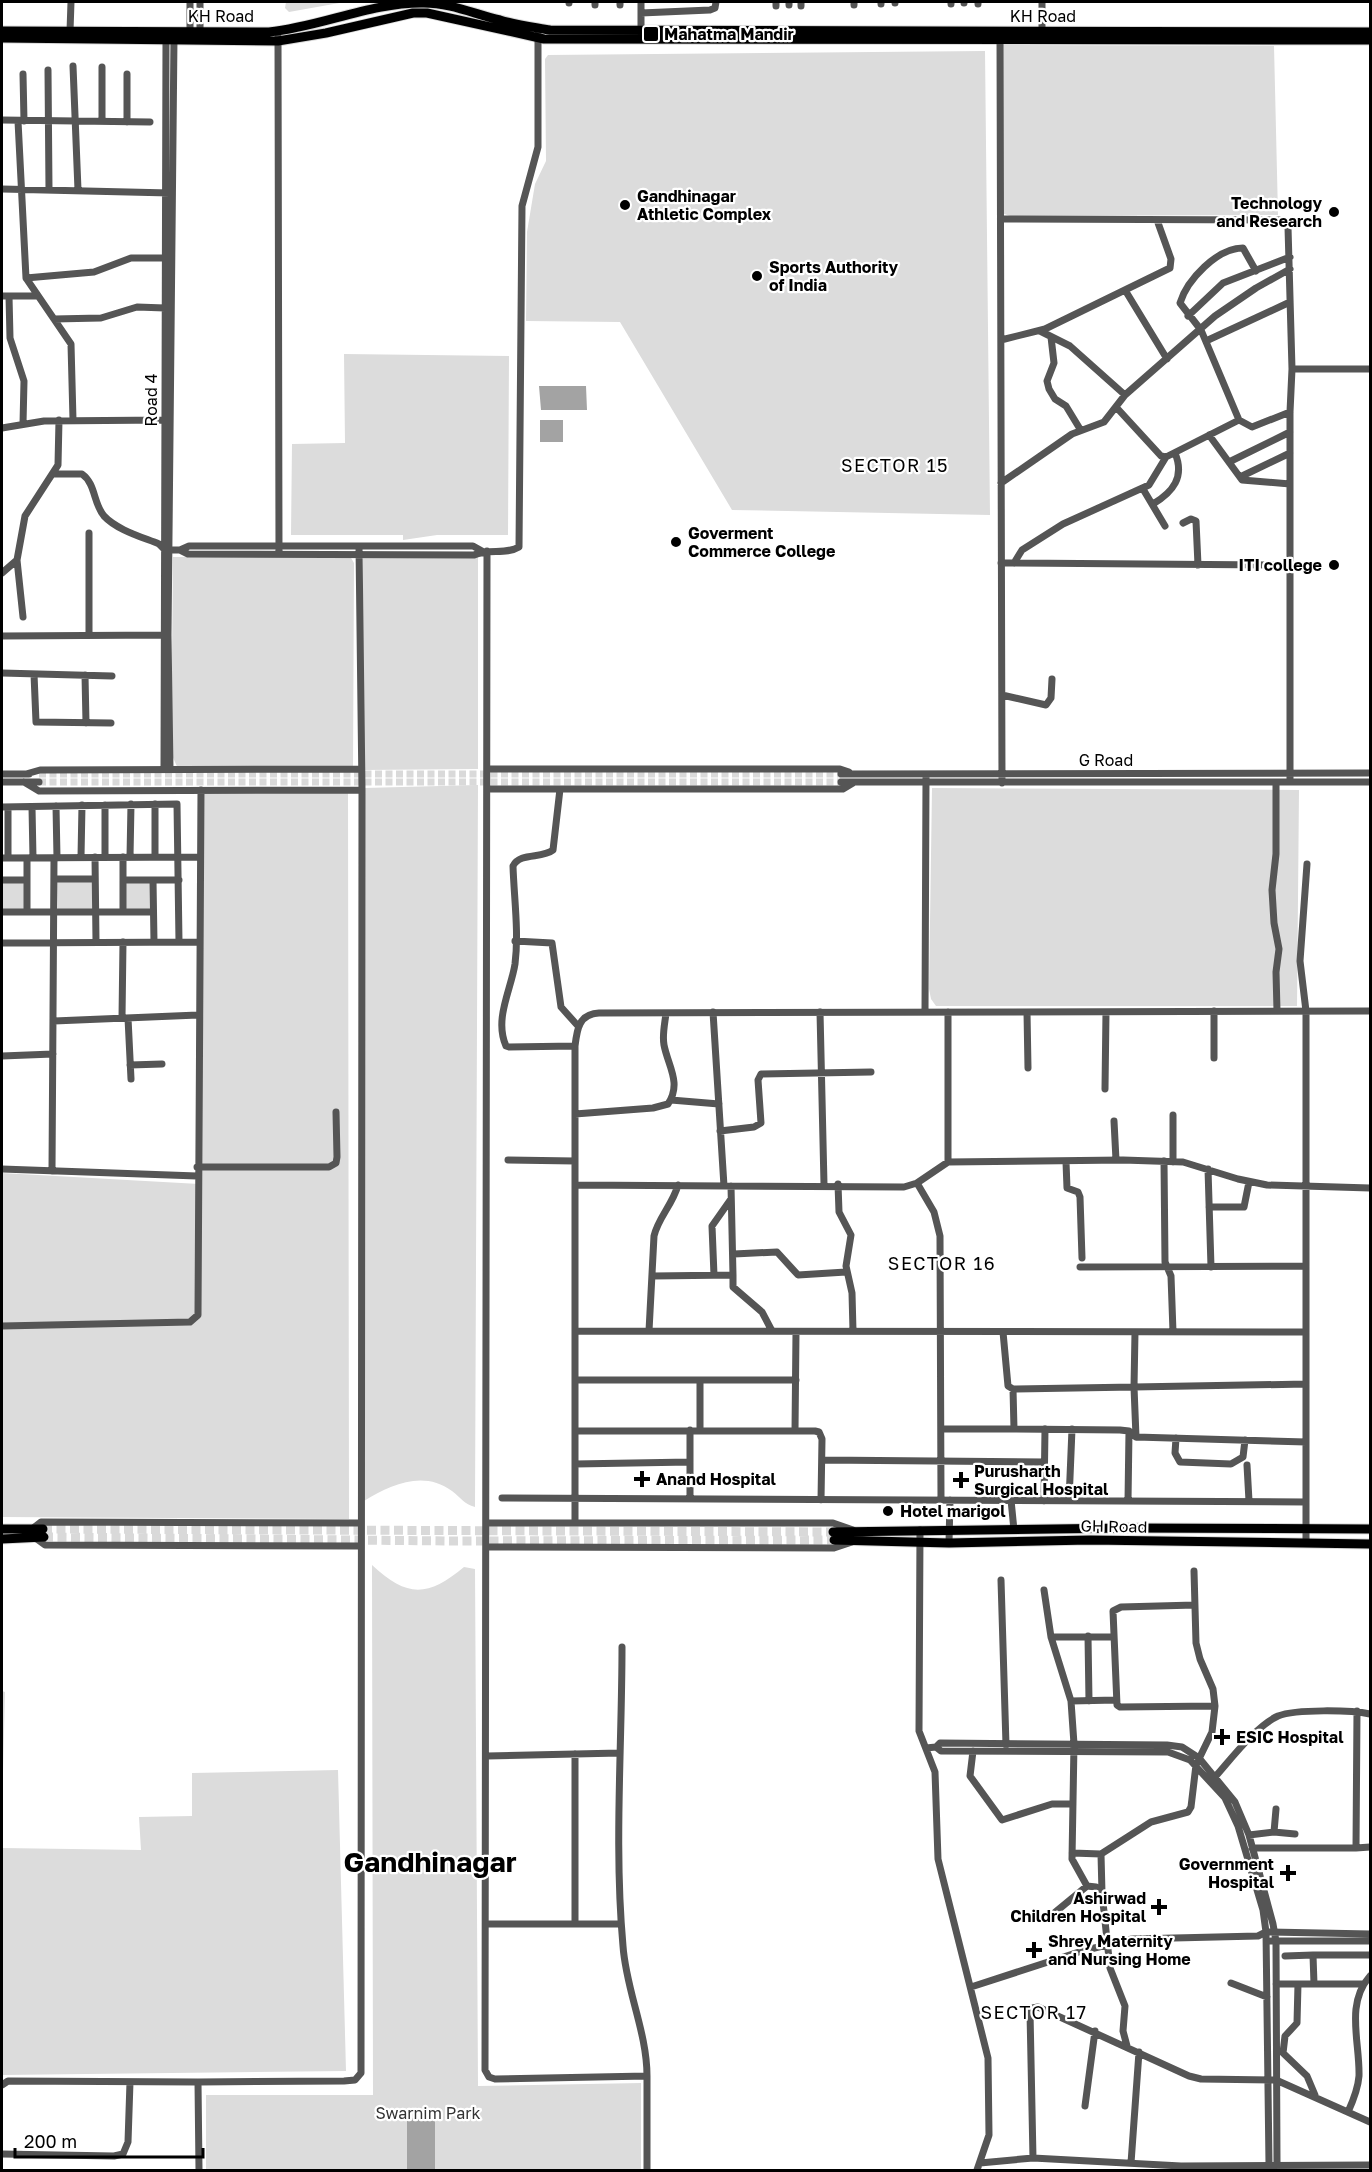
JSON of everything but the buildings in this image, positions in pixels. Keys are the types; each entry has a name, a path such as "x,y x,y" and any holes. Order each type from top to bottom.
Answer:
{"main road":[{"name":"KH Road","path":"278,36 399,4 422,2 442,3 498,20 538,28 641,35"},
{"name":"KH Road","path":"2,38 278,36 326,33 413,13 426,13 538,39 641,35 1371,32"},
{"name":"KH Road","path":"2,31 170,35"},
{"name":"KH Road","path":"1042,35 1371,40"},
{"path":"2,1529 44,1533"},
{"name":"GH Road","path":"858,1536 920,1530 1371,1529"},
{"path":"2,1539 33,1533"},
{"path":"833,1536 858,1536"},
{"name":"GH Road","path":"858,1536 949,1543 1090,1540 1371,1544"}],"street":[{"path":"70,31 71,2"},
{"path":"190,2 195,35"},
{"path":"195,35 200,2"},
{"path":"641,2 641,35"},
{"path":"677,2 677,11"},
{"path":"690,2 690,11"},
{"path":"703,2 703,10"},
{"path":"641,13 703,10 715,8 716,2"},
{"path":"1042,2 1042,35"},
{"path":"53,474 77,473 86,477 103,515 117,526 168,550 180,550 188,554 279,550 359,550 474,555 485,551 513,550 521,542 522,206 538,147 538,28"},
{"name":"Road 4","path":"167,769 170,35"},
{"path":"1000,35 1002,778"},
{"path":"278,36 279,550"},
{"path":"73,66 78,190"},
{"path":"102,67 102,122"},
{"path":"48,70 50,190"},
{"path":"23,74 21,121 26,278 71,344 73,420"},
{"path":"127,74 127,122"},
{"path":"2,120 150,122"},
{"path":"2,189 169,193"},
{"name":"Road 4","path":"168,420 165,258 169,193"},
{"path":"1001,219 1280,220 1288,227 1292,369 1290,782"},
{"path":"1001,340 1040,331 1166,271 1172,264 1157,220"},
{"path":"1256,271 1243,248 1209,261 1180,300 1181,307 1201,330 1239,420 1252,427 1290,412"},
{"path":"1188,316 1223,283 1290,257"},
{"path":"26,278 94,273 131,258 165,258"},
{"path":"1001,483 1080,429 1104,422 1125,395 1201,330 1247,294 1290,269"},
{"path":"1125,290 1167,358"},
{"path":"23,424 24,381 10,338 5,296 37,296"},
{"path":"1206,341 1290,302"},
{"path":"54,319 108,318 137,307 165,308"},
{"path":"1040,331 1078,353 1125,395"},
{"path":"1051,337 1054,363 1047,385 1055,399 1066,406 1080,429"},
{"path":"1292,369 1371,369"},
{"path":"1116,407 1161,456 1166,457"},
{"path":"2,428 59,420 168,420"},
{"path":"23,617 17,560 25,516 53,474 59,459 59,420"},
{"path":"1014,563 1022,550 1070,519 1143,489 1155,479 1166,457 1239,420"},
{"path":"1228,462 1290,432"},
{"path":"1209,435 1244,481 1290,484"},
{"path":"1153,504 1169,494 1179,476 1180,470 1175,453"},
{"path":"1239,477 1290,453"},
{"path":"1143,489 1165,526"},
{"path":"1183,523 1194,519 1197,523 1198,565"},
{"path":"89,533 89,635"},
{"path":"2,2085 8,2081 344,2081 355,2080 361,2073 362,769 359,550"},
{"path":"485,551 488,769 485,2070 489,2077 495,2079 647,2076"},
{"path":"2,573 17,560"},
{"path":"1001,563 1290,566"},
{"path":"2,636 166,634"},
{"path":"2,673 112,676"},
{"path":"34,674 36,722 111,723"},
{"path":"86,675 86,723"},
{"path":"1002,695 1046,705 1052,698 1052,679"},
{"path":"2,782 25,778 40,770 362,769"},
{"path":"488,769 840,770 854,778 843,789 488,789"},
{"name":"G Road","path":"1002,778 1371,773"},
{"path":"2,774 39,778"},
{"path":"25,778 39,790 362,790"},
{"name":"G Road","path":"841,778 1371,782"},
{"path":"925,1012 926,778"},
{"path":"1276,782 1276,854 1272,890 1274,923 1279,948 1276,972 1277,1011"},
{"path":"560,789 553,850 544,856 521,858 513,866 515,963 504,1005 504,1044 509,1047 575,1046"},
{"path":"2,1326 190,1322 195,1319 200,1310 197,1167 201,790"},
{"path":"179,942 179,857 178,807 174,803 5,807 5,858 95,857 179,857 199,857"},
{"path":"123,912 123,880 131,804"},
{"path":"155,804 155,857"},
{"path":"81,858 82,805"},
{"path":"105,805 105,857"},
{"path":"52,1171 56,806"},
{"path":"27,912 32,807"},
{"path":"95,857 96,942"},
{"path":"1306,864 1300,961 1306,1011 1306,1543"},
{"path":"54,879 95,879"},
{"path":"2,880 27,880"},
{"path":"123,880 179,880"},
{"path":"153,880 154,942"},
{"path":"2,912 153,912"},
{"path":"515,941 552,943 561,1006 578,1026"},
{"path":"123,942 125,1018 131,1079"},
{"path":"2,943 199,942"},
{"path":"1214,1011 1214,1058"},
{"path":"575,1523 575,1046 578,1026 585,1016 592,1013 666,1012 1371,1011"},
{"path":"575,1114 653,1108 669,1104 674,1076 663,1043 666,1012"},
{"path":"713,1012 720,1131 727,1186 731,1199 733,1287 762,1312 772,1331"},
{"path":"820,1012 825,1184"},
{"path":"948,1012 948,1162"},
{"path":"1027,1012 1028,1068"},
{"path":"1105,1089 1106,1012"},
{"path":"54,1021 198,1015"},
{"path":"2,1056 53,1054"},
{"path":"130,1065 162,1064"},
{"path":"720,1131 754,1127 761,1123 758,1080 761,1074 871,1072"},
{"path":"671,1100 719,1104"},
{"path":"197,1167 329,1167 336,1163 337,1157 336,1112"},
{"path":"1173,1115 1173,1162"},
{"path":"1114,1121 1116,1160"},
{"path":"508,1160 575,1161"},
{"path":"575,1185 838,1184 904,1187 917,1183 948,1162 1116,1160 1173,1162 1208,1169 1249,1182 1306,1188 1371,1188"},
{"path":"1164,1161 1167,1267 1171,1276 1173,1332"},
{"path":"1066,1162 1067,1188 1078,1192 1080,1197 1082,1258"},
{"path":"2,1169 197,1176"},
{"path":"1208,1169 1211,1267"},
{"path":"1209,1207 1244,1207 1249,1182"},
{"path":"917,1183 933,1212 940,1236 941,1462 949,1543"},
{"path":"838,1184 839,1212 851,1235 846,1272 852,1293 853,1332"},
{"path":"649,1331 655,1230 672,1204 678,1185"},
{"path":"714,1275 712,1226 731,1199"},
{"path":"734,1254 777,1252 798,1275 846,1272"},
{"path":"1080,1267 1306,1266"},
{"path":"653,1276 733,1275"},
{"path":"575,1331 1306,1332"},
{"path":"795,1431 796,1332"},
{"path":"1003,1332 1008,1386 1014,1389 1306,1384"},
{"path":"1135,1332 1136,1437"},
{"path":"575,1380 796,1380"},
{"path":"700,1380 700,1430"},
{"path":"1014,1389 1014,1429"},
{"path":"941,1429 1129,1431 1136,1437 1306,1442"},
{"path":"1044,1501 1045,1429"},
{"path":"1069,1501 1072,1429"},
{"path":"690,1430 690,1499"},
{"path":"575,1431 819,1432 822,1439 821,1500"},
{"path":"1128,1501 1129,1431"},
{"path":"1176,1438 1175,1453 1180,1462 1231,1464 1242,1457 1245,1440"},
{"path":"822,1460 1044,1462"},
{"path":"575,1464 690,1462"},
{"path":"1247,1465 1249,1501"},
{"path":"501,1498 1306,1502"},
{"path":"1011,1500 1014,1530"},
{"path":"360,1523 41,1522 33,1533 45,1545 360,1546"},
{"path":"487,1523 833,1523 858,1536"},
{"path":"920,1530 919,1721 921,1740 935,1772 938,1859 988,2058 988,2135 978,2167 1033,2158 1180,2168 1273,2164 1302,2167 1371,2165"},
{"path":"487,1547 834,1548 858,1536"},
{"path":"1072,1853 1101,1854 1151,1822 1188,1812 1197,1761 1212,1732 1215,1706 1214,1689 1200,1659 1196,1643 1194,1571"},
{"path":"1001,1580 1006,1747"},
{"path":"1044,1590 1051,1637 1071,1701 1074,1747 1072,1853 1075,1869 1087,1886 1096,1887 1102,1893"},
{"path":"1195,1605 1117,1608 1113,1611 1116,1700 1120,1707 1215,1706"},
{"path":"1088,1636 1089,1701"},
{"path":"1051,1637 1113,1636"},
{"path":"622,1647 621,1924 627,1983 643,2035 647,2076 647,2170"},
{"path":"1071,1701 1116,1700"},
{"path":"1214,1779 1248,1741 1277,1717 1357,1712 1371,1714"},
{"path":"1356,1848 1357,1712"},
{"path":"926,1748 936,1747 940,1743 1006,1747 1174,1745 1197,1761 1235,1802 1249,1835 1275,1933 1276,1984 1272,2079"},
{"path":"936,1747 941,1751 973,1751 1006,1747"},
{"path":"973,1751 970,1776 1002,1820 1052,1804 1073,1804"},
{"path":"487,1756 620,1753"},
{"path":"575,1754 575,1922"},
{"path":"1214,1779 1238,1826 1263,1910 1267,1941 1273,2164"},
{"path":"1274,1832 1276,1809"},
{"path":"1249,1835 1274,1832 1295,1834"},
{"path":"1252,1848 1371,1847"},
{"path":"1101,1854 1102,1893 1110,1968 1125,2006 1123,2031 1127,2046"},
{"path":"1053,1914 1066,1906 1087,1886"},
{"path":"486,1924 575,1922 621,1924"},
{"path":"971,1987 1109,1944 1150,1937 1258,1936 1266,1932 1371,1934"},
{"path":"1258,1936 1267,1941 1371,1941"},
{"path":"1312,1955 1314,1984"},
{"path":"1285,1956 1371,1955"},
{"path":"1348,2112 1359,2077 1356,2009 1363,1984 1370,1976"},
{"path":"1231,1983 1267,1997"},
{"path":"1276,1984 1363,1984"},
{"path":"1298,1984 1297,2023 1285,2036 1283,2053 1307,2076 1315,2095"},
{"path":"1033,2158 1030,2012 1032,2008 1038,2007 1195,2078 1272,2079 1315,2095 1371,2122"},
{"path":"1085,2106 1095,2031"},
{"path":"1131,2163 1139,2052"},
{"path":"2,2154 114,2156 123,2154 128,2142 130,2082"},
{"path":"198,2082 198,2170"},
{"path":"1097,2162 1097,2170"}],"green space":[{"path":"286,2 345,2 289,12 285,8"},
{"path":"999,45 1274,46 1278,215 1010,216 999,212"},
{"name":"Sports Authority of India","path":"985,51 990,515 732,510 620,322 526,321 527,232 535,184 546,161 545,59 548,55"},
{"path":"344,354 509,356 508,535 437,535 403,540 403,535 291,535 292,444 345,443"},
{"path":"350,556 354,563 353,768 179,771 171,753 173,557"},
{"path":"363,556 478,556 478,769 363,770"},
{"path":"478,785 475,1507 441,1485 419,1480 385,1489 364,1501 364,788"},
{"path":"203,788 348,789 349,1519 2,1517 2,1173 199,1184"},
{"path":"932,788 1299,790 1297,1006 936,1006 931,999 929,989"},
{"path":"2,882 25,883 25,910 2,909"},
{"path":"57,882 92,882 92,910 58,910"},
{"path":"126,883 150,883 150,911 126,911"},
{"name":"Swarnim Park","path":"372,1565 396,1583 418,1590 439,1584 464,1567 475,1569 478,2086 641,2083 641,2170 206,2170 206,2095 373,2095"},
{"path":"2,1691 5,1692 2,1813"},
{"path":"338,1770 346,2071 2,2075 2,1848 141,1850 139,1817 192,1816 192,1773"}],"shaded area":[{"path":"539,386 586,386 587,410 541,410"},
{"path":"540,420 563,420 563,442 540,442"},
{"path":"407,2118 435,2118 435,2170 407,2170"}],"tunnel":[{"path":"39,774 841,774"},
{"path":"39,782 841,782"},
{"path":"43,1529 833,1532"},
{"path":"44,1537 452,1541 834,1540"}],"railway":[{"path":"546,36 1344,37 1362,39 1370,44"}],"place":[{"name":"Mahatma Mandir","path":"651,34"},
{"name":"Gandhinagar Athletic Complex","path":"625,205"},
{"name":"Technology and Research","path":"1334,212"},
{"name":"Sports Authority of India","path":"757,276"},
{"name":"Goverment Commerce College","path":"676,542"},
{"name":"ITI college","path":"1334,565"},
{"name":"Anand Hospital","path":"642,1479"},
{"name":"Purusharth Surgical Hospital","path":"961,1480"},
{"name":"Hotel marigol","path":"888,1511"},
{"name":"ESIC Hospital","path":"1222,1737"},
{"name":"Government Hospital","path":"1288,1873"},
{"name":"Ashirwad Children Hospital","path":"1159,1907"},
{"name":"Shrey Maternity and Nursing Home","path":"1034,1950"}],"district":[{"name":"SECTOR 15","path":"895,466"},
{"name":"SECTOR 16","path":"942,1264"},
{"name":"Gandhinagar","path":"430,1862"},
{"name":"SECTOR 17","path":"1034,2013"}]}
